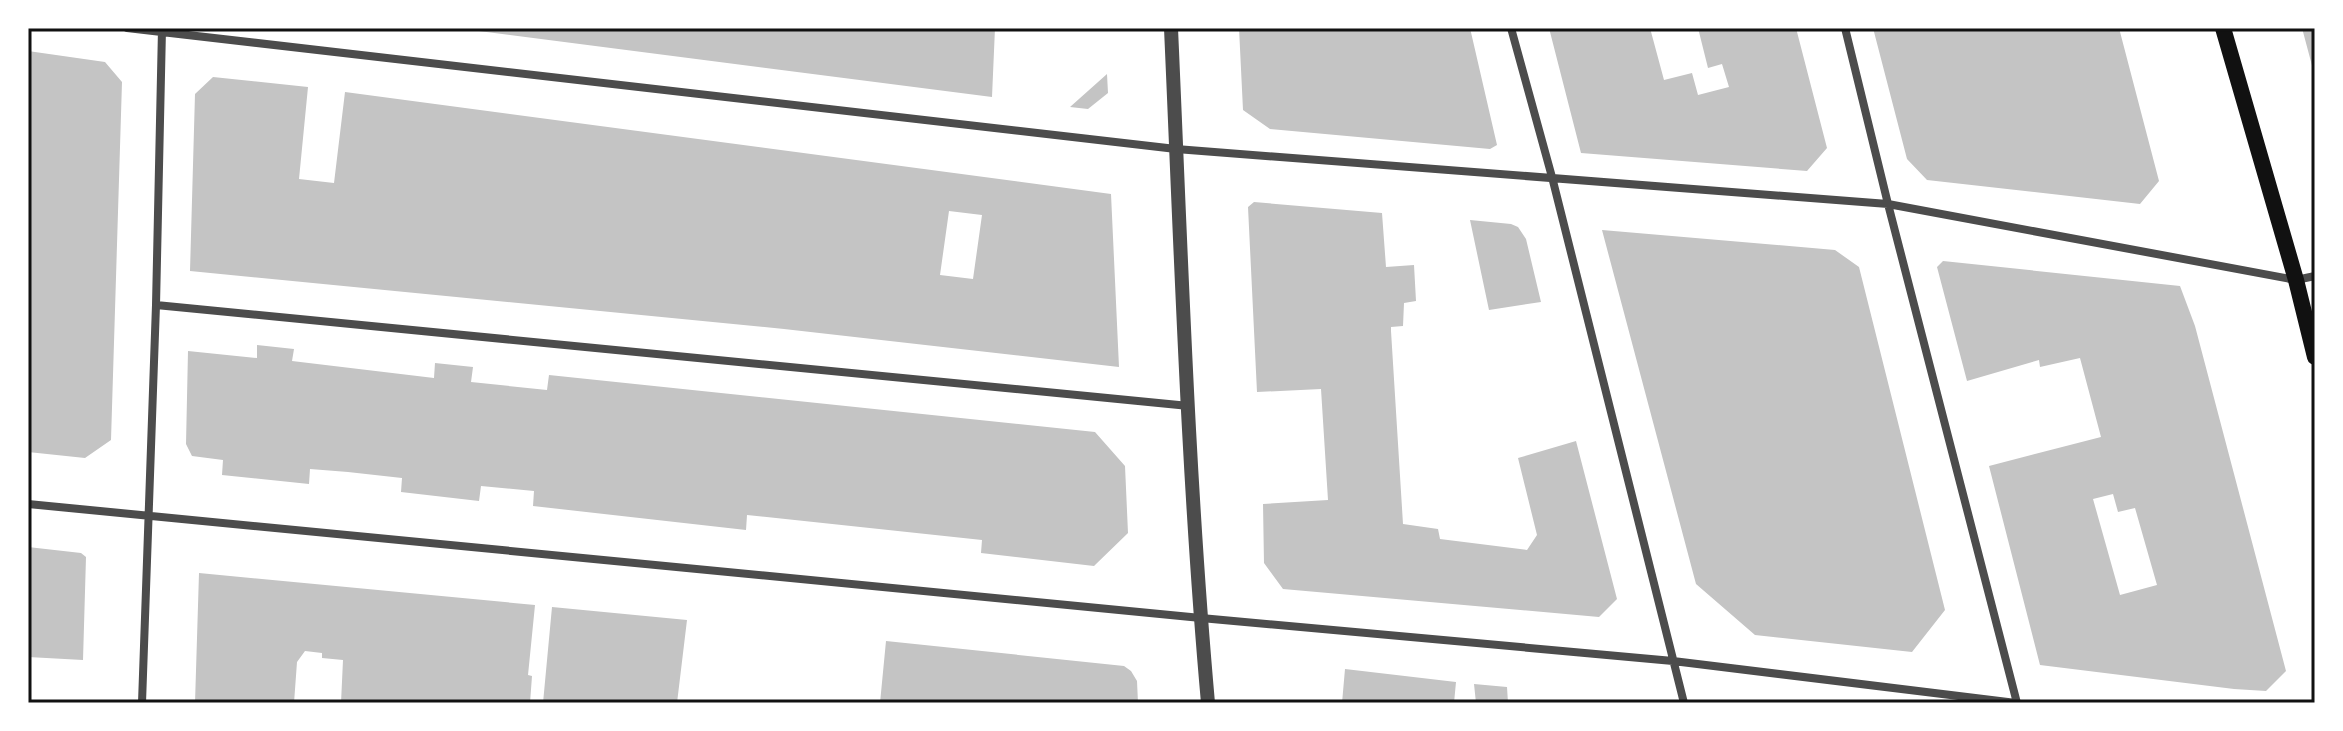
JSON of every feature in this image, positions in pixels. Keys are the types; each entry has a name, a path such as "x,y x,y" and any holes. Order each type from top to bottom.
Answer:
{"main road":[{"path":"2223,28 2296,280 2315,357"}],"street":[{"path":"127,28 1176,149 1888,204 2296,280 2315,276"},
{"path":"1171,28 1189,406 1208,703"},
{"path":"1511,28 1552,177 1684,703"},
{"path":"28,504 1673,661 2016,703 1845,28"},
{"path":"142,703 162,30"},
{"path":"156,305 1189,406"}],"building":[{"path":"995,28 992,97 471,30"},
{"path":"1239,28 1470,28 1497,145 1490,149 1270,129 1243,110"},
{"path":"1549,28 1650,28 1664,80 1692,73 1698,95 1729,87 1722,64 1708,68 1698,28 1796,28 1827,148 1807,171 1581,153"},
{"path":"1873,28 2119,28 2159,181 2140,204 1927,180 1907,159"},
{"path":"2302,28 2315,28 2314,73"},
{"path":"28,51 105,62 122,82 111,440 85,458 28,452"},
{"path":"1107,74 1108,93 1088,109 1070,107"},
{"path":"213,77 308,87 299,179 334,183 345,92 1111,194 1119,367 784,329 190,271 195,94","holes":["949,211 982,215 973,279 940,275"]},
{"path":"1254,202 1382,213 1386,267 1414,265 1416,301 1404,303 1403,326 1391,327 1403,524 1438,529 1440,539 1527,550 1537,535 1518,458 1576,441 1617,599 1599,617 1283,589 1264,563 1263,504 1328,500 1321,389 1257,392 1248,207"},
{"path":"1470,220 1518,227 1526,239 1541,302 1489,310"},
{"path":"1602,230 1835,250 1859,267 1945,610 1912,652 1755,635 1696,584"},
{"path":"1943,261 2180,286 2195,326 2286,671 2266,691 2040,665 1989,466 2101,437 2080,358 2040,367 2039,360 1967,381 1937,267","holes":["2113,494 2118,512 2135,508 2157,585 2120,595 2093,499"]},
{"path":"257,345 294,349 292,361 434,378 435,363 473,367 471,382 547,390 549,375 1095,432 1125,466 1128,533 1094,566 981,553 982,540 747,515 746,530 533,506 534,491 481,486 479,501 401,492 402,478 348,472 310,469 309,484 222,475 223,460 192,456 186,444 188,351 257,358"},
{"path":"28,547 81,553 86,557 83,660 28,657"},
{"path":"199,573 535,605 528,675 532,676 530,703 341,703 343,660 322,658 322,653 305,651 297,662 294,703 195,703"},
{"path":"552,607 687,620 677,703 543,703"},
{"path":"886,641 1124,666 1137,681 1138,703 880,703"},
{"path":"1345,669 1456,682 1454,703 1342,703"},
{"path":"1474,684 1507,687 1508,703 1476,703"}]}
